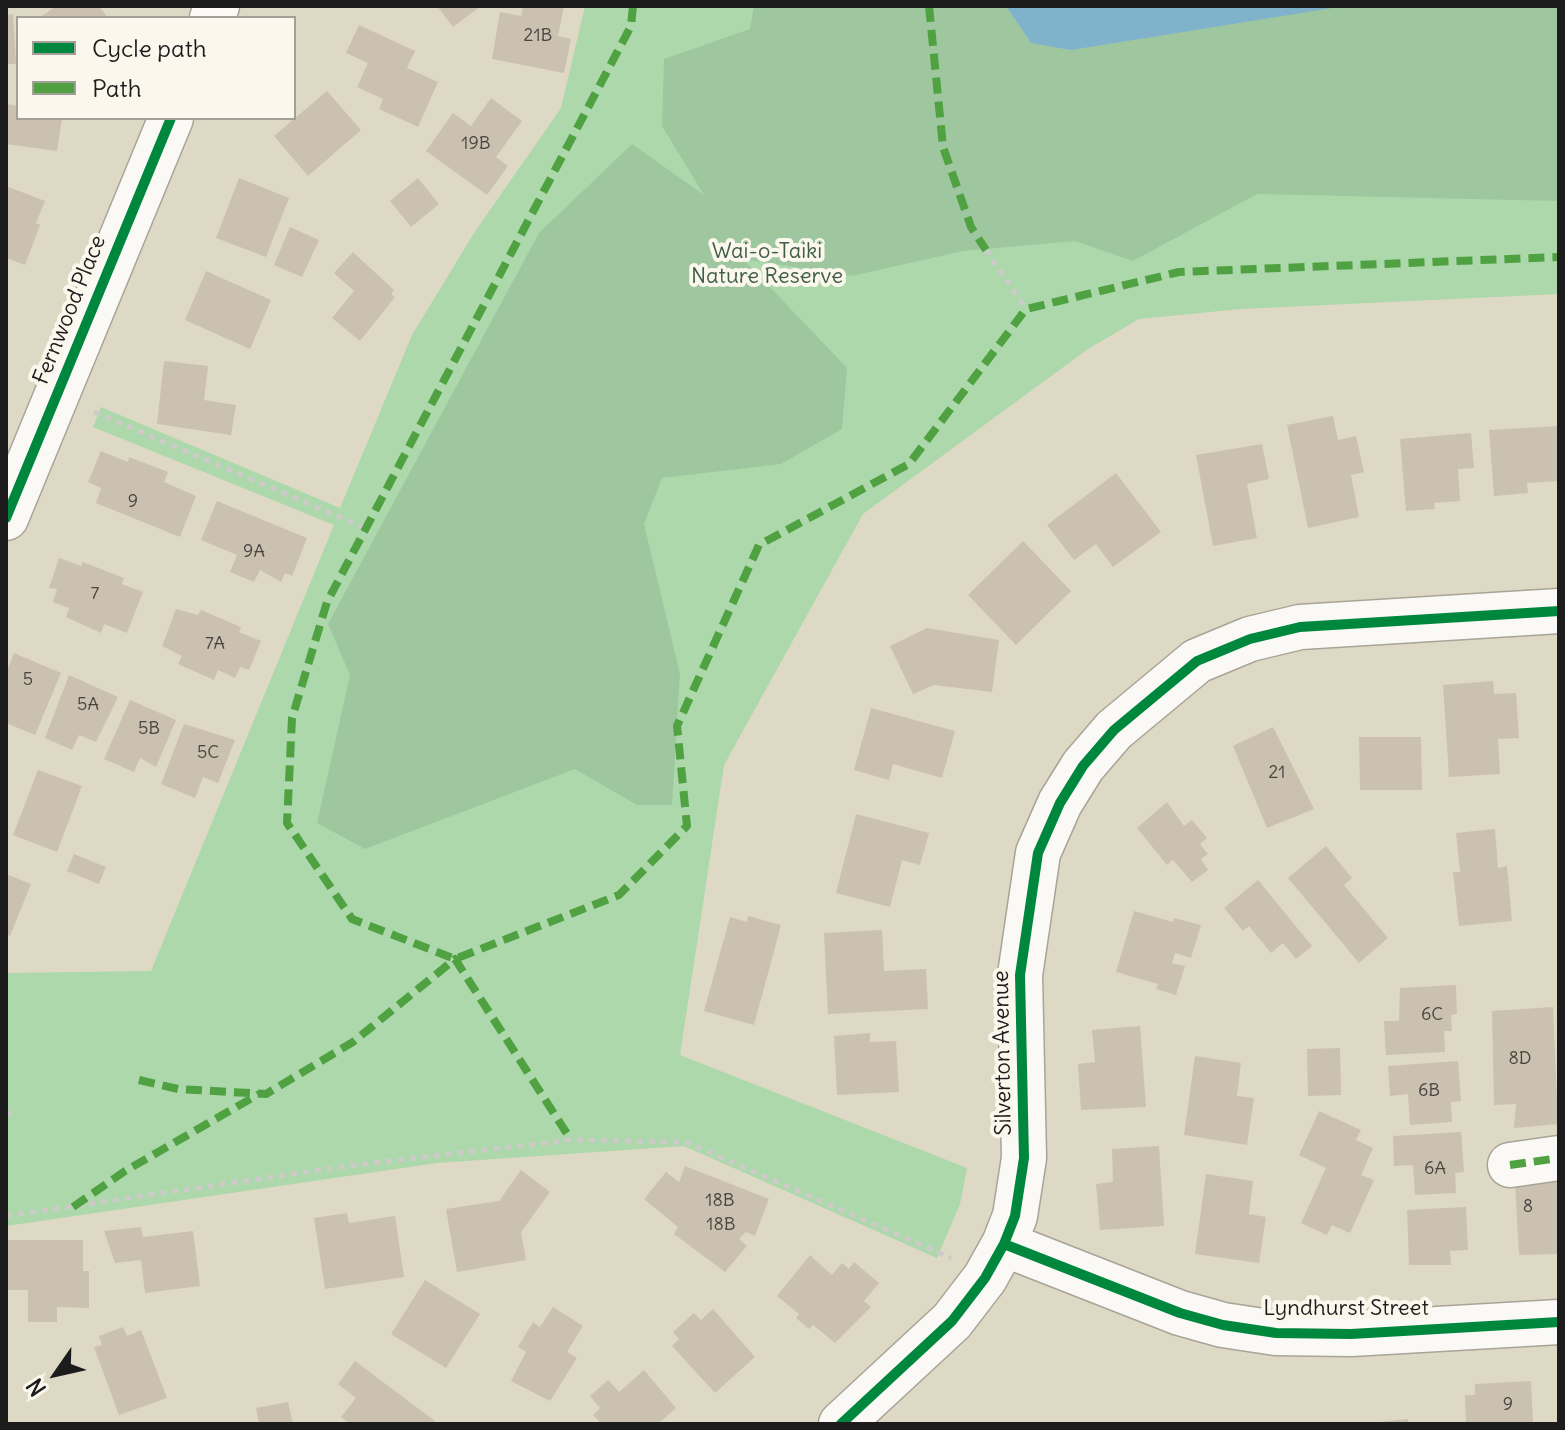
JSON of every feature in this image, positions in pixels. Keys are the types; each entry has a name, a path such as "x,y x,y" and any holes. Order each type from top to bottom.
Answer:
{"street":[{"name":"Fernwood Place","path":"6,518 170,120"},
{"name":"Silverton Avenue","path":"841,1424 952,1321 995,1261 1015,1216 1024,1158 1020,975 1038,853 1060,803 1104,742 1177,675 1197,661 1250,639 1300,627 1559,611"},
{"path":"1510,1165 1559,1158"},
{"name":"Lyndhurst Street","path":"995,1261 1180,1313 1263,1331 1351,1334 1559,1322"}],"path":[{"path":"986,250 1026,309"},
{"path":"56,396 365,528"},
{"path":"6,1112 17,1116"},
{"path":"6,1216 347,1166 571,1140 686,1142 932,1247 995,1261"}],"green space":[{"name":"Wai-o-Taiki Nature Reserve","path":"585,6 1559,6 1559,294 1241,309 1139,319 1088,349 863,514 724,765 680,1055 967,1168 960,1204 937,1258 684,1146 437,1163 6,1226 6,973 151,971 334,525 93,427 101,407 340,508 412,335 474,233 561,108"},
{"path":"754,6 1006,6 1031,43 1345,6 1559,6 1559,201 1257,194 1133,261 1075,241 963,251 852,276 743,259 847,368 842,429 781,464 662,478 644,524 680,674 672,805 637,805 575,769 365,849 317,823 350,675 328,624 539,233 632,144 704,195 662,126 664,59 750,29"}],"water":[{"path":"1006,6 1345,6 1071,50 1031,43"}],"building":[{"path":"56,6 99,6 106,16 42,16"},
{"path":"437,6 481,6 453,27"},
{"path":"523,6 564,6 558,36 571,39 564,73 492,59 500,12 521,16"},
{"path":"13,14 16,64 6,64 6,15"},
{"path":"359,25 415,51 407,68 438,82 418,127 379,109 383,99 357,87 368,63 346,53"},
{"path":"327,91 361,130 308,176 274,136"},
{"path":"491,98 522,121 496,157 508,166 487,195 426,151 453,113 471,126"},
{"path":"6,104 16,106 16,120 62,120 57,151 6,144"},
{"path":"239,178 289,198 266,257 216,238"},
{"path":"418,178 439,204 411,227 390,201"},
{"path":"6,186 45,201 25,265 6,258"},
{"path":"290,227 319,240 302,277 274,265"},
{"path":"353,252 394,290 391,294 395,297 360,341 332,318 354,291 334,273"},
{"path":"206,271 271,300 250,349 185,320"},
{"path":"164,361 208,366 204,400 236,405 231,435 157,424"},
{"path":"1333,416 1338,440 1356,436 1364,472 1351,475 1359,517 1308,528 1287,425"},
{"path":"1559,426 1559,481 1527,483 1528,493 1494,496 1489,430"},
{"path":"1471,433 1474,468 1458,469 1460,501 1434,503 1435,509 1406,511 1400,439"},
{"path":"1262,444 1269,479 1247,484 1257,538 1213,546 1196,455"},
{"path":"101,451 128,462 129,457 168,472 164,482 196,496 180,537 96,503 101,488 88,482"},
{"path":"1116,473 1161,532 1113,567 1096,544 1074,560 1047,525"},
{"path":"217,501 307,538 292,576 285,573 281,582 260,570 254,582 230,572 237,555 201,540"},
{"path":"1023,541 1071,591 1016,645 968,595"},
{"path":"59,558 81,566 83,562 124,578 122,584 143,592 127,633 104,624 101,633 66,617 69,608 53,602 57,589 49,588"},
{"path":"176,609 198,615 201,610 241,627 239,632 261,641 249,670 240,667 235,678 218,670 214,680 178,664 182,656 162,646"},
{"path":"927,628 999,640 992,692 934,685 913,694 890,646"},
{"path":"14,653 61,673 35,735 6,723 6,673"},
{"path":"69,675 118,697 96,742 79,735 72,750 45,738"},
{"path":"1493,681 1494,694 1516,693 1519,738 1498,739 1500,774 1449,777 1443,685"},
{"path":"130,700 176,720 156,767 140,758 134,772 104,759"},
{"path":"871,708 955,731 942,778 893,764 889,780 854,770"},
{"path":"184,724 235,740 218,783 203,777 195,798 161,784"},
{"path":"1273,727 1314,809 1267,828 1233,746"},
{"path":"1359,737 1421,737 1422,790 1360,790"},
{"path":"38,770 82,786 57,852 13,835"},
{"path":"1167,802 1184,826 1192,820 1207,838 1200,844 1208,854 1201,859 1208,870 1192,882 1173,860 1167,865 1137,828"},
{"path":"856,814 929,833 920,865 902,860 890,907 836,893"},
{"path":"1495,829 1498,868 1507,866 1512,921 1459,926 1453,872 1460,872 1456,833"},
{"path":"1326,846 1352,878 1344,885 1388,938 1359,963 1288,878"},
{"path":"74,854 106,867 99,884 67,871"},
{"path":"6,874 31,884 10,936 6,934"},
{"path":"1258,880 1312,946 1296,959 1283,943 1271,953 1249,926 1243,931 1224,908"},
{"path":"1134,911 1173,922 1174,918 1201,925 1191,958 1175,953 1172,963 1185,966 1176,995 1156,989 1158,984 1116,972"},
{"path":"748,916 781,925 754,1025 704,1011 730,917 747,922"},
{"path":"882,930 884,971 926,969 928,1009 828,1014 824,933"},
{"path":"1456,985 1457,1014 1451,1015 1452,1031 1444,1031 1445,1052 1386,1055 1384,1021 1399,1021 1400,988"},
{"path":"1553,1007 1558,1124 1514,1128 1516,1104 1494,1105 1492,1011"},
{"path":"1140,1026 1146,1107 1081,1110 1078,1064 1095,1062 1092,1030"},
{"path":"870,1033 870,1042 896,1041 899,1092 837,1095 834,1036"},
{"path":"1340,1048 1341,1095 1308,1096 1307,1049"},
{"path":"1195,1056 1241,1063 1237,1096 1254,1098 1247,1145 1184,1135"},
{"path":"1458,1061 1461,1101 1451,1102 1452,1122 1410,1125 1408,1094 1390,1096 1388,1066"},
{"path":"1319,1111 1361,1130 1356,1140 1373,1148 1361,1175 1374,1180 1350,1233 1332,1225 1327,1235 1301,1223 1326,1168 1299,1155"},
{"path":"1461,1132 1464,1172 1455,1173 1456,1193 1415,1195 1413,1165 1394,1166 1393,1136"},
{"path":"1159,1146 1164,1226 1100,1230 1096,1184 1113,1182 1112,1149"},
{"path":"685,1166 769,1199 755,1236 746,1232 739,1239 747,1246 725,1272 674,1234 678,1227 644,1199 666,1172 679,1182"},
{"path":"521,1170 550,1192 521,1232 526,1260 457,1272 446,1209 499,1201"},
{"path":"1206,1174 1253,1181 1249,1214 1266,1217 1259,1263 1195,1254"},
{"path":"1559,1179 1559,1254 1519,1255 1515,1182"},
{"path":"1466,1207 1468,1250 1450,1251 1451,1265 1409,1265 1407,1210"},
{"path":"347,1213 349,1223 395,1216 404,1277 325,1289 314,1218"},
{"path":"141,1227 143,1237 193,1231 200,1286 145,1293 141,1260 115,1263 104,1231"},
{"path":"6,1240 83,1240 83,1271 89,1271 89,1308 57,1307 57,1322 28,1322 28,1290 6,1290"},
{"path":"810,1255 832,1275 842,1263 849,1269 854,1262 879,1283 864,1301 871,1307 835,1343 813,1325 809,1329 796,1318 799,1314 777,1296"},
{"path":"425,1280 480,1314 446,1368 391,1334"},
{"path":"553,1307 583,1326 567,1352 577,1358 550,1401 511,1381 526,1352 518,1347 533,1322 540,1327"},
{"path":"713,1309 755,1357 715,1393 672,1346 679,1339 673,1332 694,1313 701,1320"},
{"path":"123,1327 127,1336 141,1330 167,1398 119,1415 94,1347 102,1345 99,1336"},
{"path":"355,1361 435,1421 432,1424 350,1424 341,1417 356,1398 338,1384"},
{"path":"644,1370 676,1408 658,1424 601,1424 593,1415 600,1408 590,1396 608,1380 619,1392"},
{"path":"1531,1381 1533,1424 1466,1424 1465,1395 1475,1395 1475,1384"},
{"path":"288,1402 293,1424 259,1424 256,1408"},
{"path":"1408,1419 1408,1424 1378,1424 1378,1422"}],"marked path":[{"path":"633,6 631,26 327,602 292,718 287,823 352,919 455,959 619,895 687,826 677,726 759,545 909,464 1026,309 1179,272 1559,257"},
{"path":"929,6 943,147 971,227 986,250"},
{"path":"139,1080 178,1089 266,1094 353,1042 455,959 571,1140"},
{"path":"73,1207 125,1171 259,1094"},
{"path":"1510,1165 1559,1158"}],"cycle path":[{"path":"6,518 170,120"},
{"path":"841,1424 952,1321 985,1278 1004,1244 1015,1216 1024,1158 1020,975 1038,853 1060,803 1083,766 1114,730 1197,661 1250,639 1300,627 1559,611"},
{"path":"1004,1244 1180,1313 1223,1325 1276,1333 1351,1334 1559,1322"}]}
